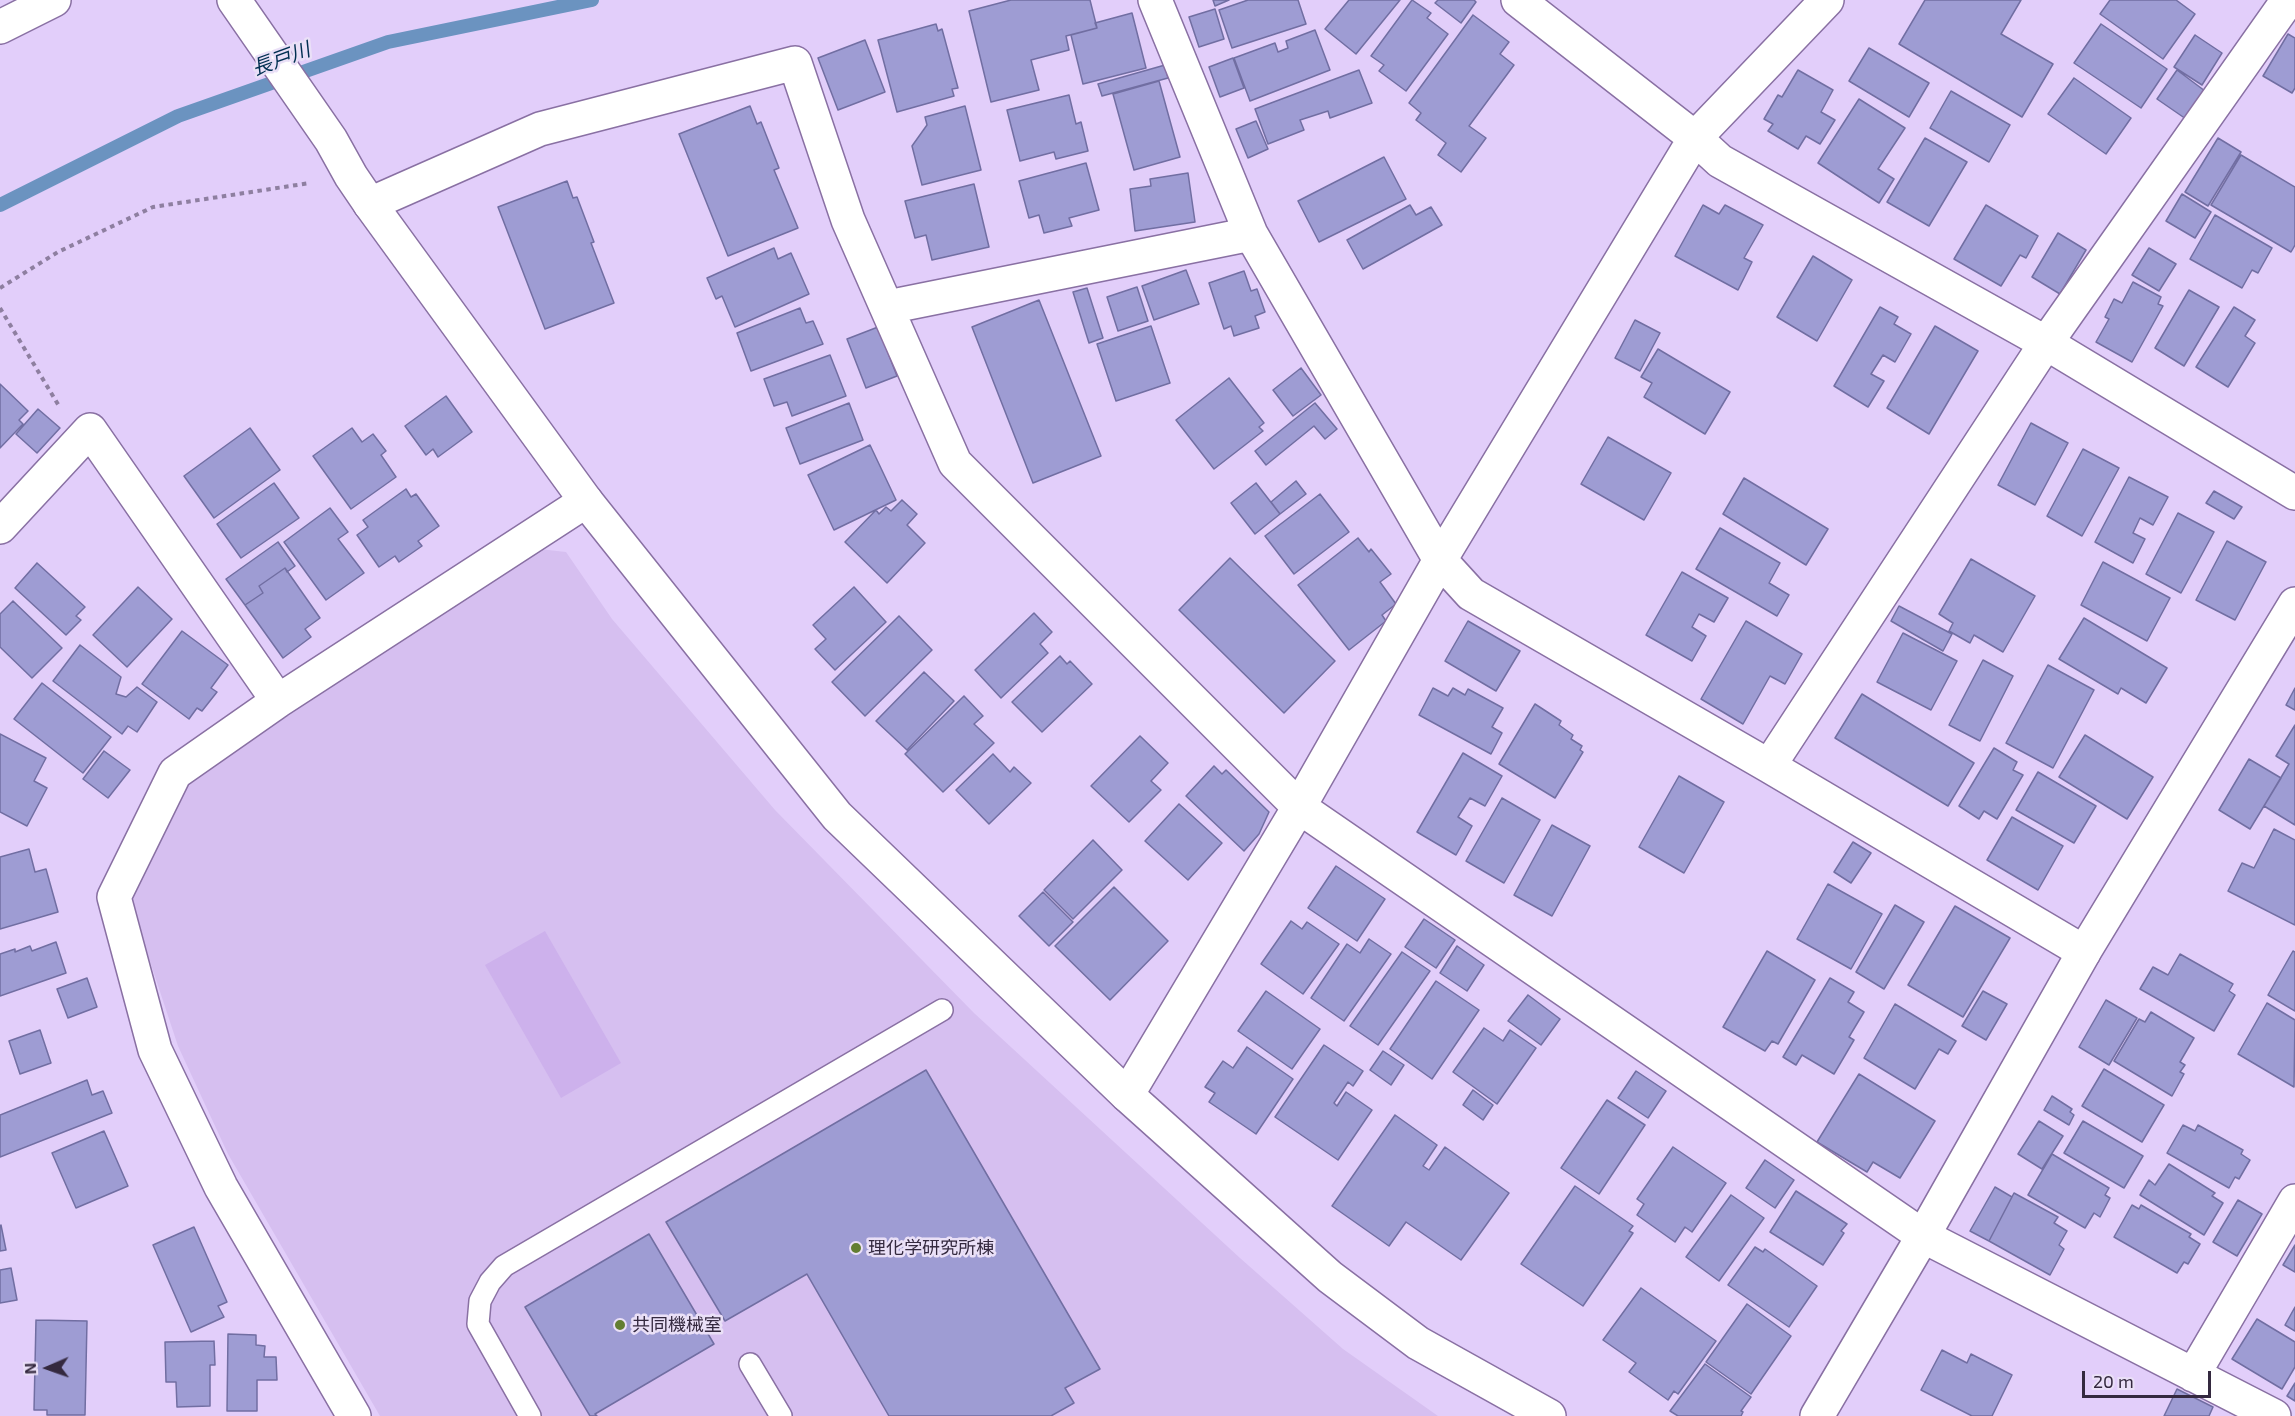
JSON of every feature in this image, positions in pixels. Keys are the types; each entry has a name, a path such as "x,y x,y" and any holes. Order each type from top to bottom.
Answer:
{"street":[{"path":"0,27 54,0"},
{"path":"234,0 331,140 370,204 586,501 837,816 1127,1095 1330,1277 1418,1343 1549,1416"},
{"path":"1155,0 1251,234 1440,560 1472,594 2084,952"},
{"path":"1518,0 1695,138 1720,161 2046,343 2295,494"},
{"path":"1127,1095 1299,807 1440,560 1695,138 1827,0"},
{"path":"1769,766 2046,343 2288,0"},
{"path":"370,204 540,129 795,63 848,220 955,463 1299,807 1923,1236 2274,1416"},
{"path":"888,307 1251,234"},
{"path":"0,527 90,430 278,700"},
{"path":"354,1416 220,1187 155,1050 114,897 175,773 278,700 586,501"},
{"path":"1817,1416 1923,1236 2084,952 2295,604"},
{"path":"2193,1375 2295,1201"}],"lane":[{"path":"530,1416 478,1323 480,1301 490,1282 504,1266 942,1011"},
{"path":"750,1364 782,1416"}],"path":[{"path":"0,288 58,252 153,207 351,176"},
{"path":"0,308 65,416 90,430"}],"shaded area":[{"path":"539,549 566,552 612,619 775,810 974,1013 1240,1258 1343,1349 1438,1416 380,1416 228,1154 178,1046 130,901 184,785"},
{"path":"545,931 621,1063 561,1098 485,965"}],"building":[{"path":"1011,0 1090,0 1097,28 1066,36 1069,50 1031,60 1039,90 991,102 969,11"},
{"path":"1213,0 1229,0 1215,6"},
{"path":"1248,0 1298,0 1306,24 1232,48 1219,10"},
{"path":"1349,0 1400,0 1356,54 1325,29"},
{"path":"1412,0 1431,13 1427,18 1448,34 1406,91 1379,71 1384,65 1371,56"},
{"path":"1438,0 1474,0 1476,2 1461,23 1435,3"},
{"path":"1925,0 2021,0 2001,34 2053,64 2022,117 1899,44"},
{"path":"2110,0 2176,0 2195,14 2163,59 2100,14"},
{"path":"1215,9 1224,39 1199,47 1189,17"},
{"path":"1132,13 1146,68 1083,84 1071,35 1097,28 1095,23"},
{"path":"1473,15 1509,42 1500,54 1514,65 1469,126 1486,138 1461,172 1438,155 1446,143 1416,120 1421,113 1409,103"},
{"path":"936,24 938,31 942,29 958,88 952,89 954,96 897,112 878,40"},
{"path":"2101,24 2167,69 2141,108 2074,63"},
{"path":"1315,30 1330,70 1250,101 1234,58 1275,43 1278,52 1288,48 1286,41"},
{"path":"2288,34 2295,38 2295,88 2292,93 2263,76"},
{"path":"2195,35 2222,53 2202,85 2174,67"},
{"path":"865,40 885,92 838,110 818,58"},
{"path":"1869,48 1929,83 1909,117 1849,81"},
{"path":"1233,58 1244,88 1220,97 1209,67"},
{"path":"1165,65 1168,78 1102,96 1098,84"},
{"path":"1359,70 1372,103 1330,118 1328,111 1300,120 1304,130 1268,144 1255,109"},
{"path":"1798,70 1833,90 1821,112 1835,120 1820,144 1806,136 1798,149 1768,131 1773,124 1764,119 1778,95 1782,97"},
{"path":"2177,70 2205,91 2186,119 2157,99"},
{"path":"2074,78 2131,118 2106,154 2048,114"},
{"path":"1159,81 1180,157 1134,170 1113,94"},
{"path":"1951,91 2010,125 1989,162 1930,128"},
{"path":"1069,95 1076,124 1081,122 1088,151 1056,159 1054,152 1020,161 1007,110"},
{"path":"1859,99 1905,128 1878,169 1894,179 1879,203 1818,163"},
{"path":"750,106 757,124 761,122 779,168 774,170 798,228 728,256 679,134"},
{"path":"965,106 981,170 922,185 912,146 927,125 925,117"},
{"path":"1256,121 1268,149 1248,158 1236,129"},
{"path":"1925,138 1967,162 1929,226 1887,202"},
{"path":"2218,138 2241,152 2208,206 2185,192"},
{"path":"2241,155 2295,187 2295,245 2291,252 2211,205"},
{"path":"1384,157 1406,199 1319,242 1298,201"},
{"path":"1086,163 1099,210 1069,218 1072,226 1044,233 1039,215 1029,218 1019,181"},
{"path":"1188,173 1195,222 1135,231 1130,189 1151,186 1150,179"},
{"path":"567,181 573,198 577,197 594,242 591,243 614,303 545,329 498,207"},
{"path":"974,184 989,247 932,260 926,235 915,238 905,201"},
{"path":"2182,194 2211,212 2195,238 2166,221"},
{"path":"1410,205 1416,215 1431,207 1442,225 1363,269 1347,240"},
{"path":"1703,205 1719,214 1725,205 1763,225 1744,258 1752,262 1738,290 1675,256"},
{"path":"1986,205 2038,236 2026,258 2020,255 2001,286 1954,259"},
{"path":"2215,215 2272,248 2258,273 2252,270 2242,288 2190,259"},
{"path":"2058,233 2086,250 2060,294 2032,277"},
{"path":"774,248 778,259 791,253 809,294 735,327 722,296 716,299 707,278"},
{"path":"2149,248 2176,264 2159,291 2132,275"},
{"path":"1813,256 1852,280 1817,341 1777,317"},
{"path":"1186,270 1199,304 1154,320 1142,286"},
{"path":"1244,271 1251,291 1257,289 1265,312 1255,316 1259,328 1234,336 1231,326 1224,329 1209,283"},
{"path":"2133,282 2161,297 2158,304 2163,306 2132,362 2096,342 2109,319 2105,317 2114,299 2122,303"},
{"path":"1137,287 1148,321 1118,331 1107,297"},
{"path":"1087,288 1103,338 1089,343 1073,292"},
{"path":"2189,290 2219,307 2184,366 2155,348"},
{"path":"1039,300 1101,456 1033,483 972,327"},
{"path":"1880,307 1898,317 1894,324 1911,334 1895,362 1883,355 1871,374 1884,381 1868,407 1834,386"},
{"path":"2234,307 2255,320 2245,336 2255,343 2228,387 2196,367"},
{"path":"800,308 806,323 813,321 823,344 751,371 737,333"},
{"path":"1635,320 1660,333 1640,371 1615,358"},
{"path":"1151,326 1170,383 1116,401 1097,344"},
{"path":"1935,326 1978,351 1929,434 1887,408"},
{"path":"878,327 897,376 866,388 847,339"},
{"path":"1658,349 1730,392 1705,434 1644,397 1652,383 1641,377"},
{"path":"830,355 846,396 792,416 787,402 774,406 764,379"},
{"path":"1301,368 1321,395 1293,416 1273,390"},
{"path":"1229,378 1264,423 1259,427 1263,431 1214,469 1176,420"},
{"path":"0,384 28,411 19,420 23,424 0,448"},
{"path":"446,396 472,432 438,457 433,449 426,455 405,426"},
{"path":"849,403 863,440 800,464 786,428"},
{"path":"1315,403 1337,429 1325,439 1314,426 1266,465 1255,451"},
{"path":"38,409 60,428 37,453 16,434"},
{"path":"2031,423 2068,443 2035,505 1998,485"},
{"path":"250,428 280,470 214,518 184,476"},
{"path":"352,428 362,442 373,434 386,451 381,455 396,477 351,509 313,456"},
{"path":"1608,437 1671,473 1644,520 1581,484"},
{"path":"870,445 896,500 834,530 808,475"},
{"path":"2083,449 2119,468 2082,536 2047,516"},
{"path":"2129,477 2168,497 2153,525 2140,518 2133,533 2145,539 2133,563 2095,542"},
{"path":"1744,478 1828,529 1806,565 1723,514"},
{"path":"1296,481 1306,494 1280,514 1271,502"},
{"path":"274,483 299,518 241,558 217,524"},
{"path":"1256,483 1280,514 1255,534 1231,503"},
{"path":"406,489 411,497 416,494 439,526 418,541 422,546 399,562 395,556 379,567 357,535 368,527 363,520"},
{"path":"2214,491 2242,507 2234,519 2206,503"},
{"path":"1320,494 1349,532 1294,574 1265,536"},
{"path":"902,500 917,514 907,525 925,543 887,583 845,542 876,510 879,514 886,507 891,511"},
{"path":"330,508 348,532 338,539 364,573 326,600 284,542"},
{"path":"2178,513 2214,532 2181,593 2146,574"},
{"path":"1720,528 1780,563 1769,583 1789,595 1777,616 1696,569"},
{"path":"1358,538 1369,552 1371,549 1391,574 1380,582 1396,604 1382,615 1386,621 1349,650 1298,585"},
{"path":"2227,541 2266,562 2235,620 2196,600"},
{"path":"278,542 295,566 287,572 285,568 259,586 263,593 245,605 226,579"},
{"path":"1230,558 1335,661 1284,713 1179,610"},
{"path":"1971,559 2035,596 2003,652 1974,635 1970,643 1949,631 1953,623 1939,614"},
{"path":"2103,562 2170,598 2147,641 2081,605"},
{"path":"37,563 85,607 76,616 81,620 66,635 15,588"},
{"path":"285,568 320,618 305,629 311,637 283,658 245,605 263,593 259,586"},
{"path":"1682,572 1728,598 1714,622 1699,614 1692,627 1706,636 1692,661 1646,635"},
{"path":"138,587 172,619 127,667 93,635"},
{"path":"854,587 886,622 835,670 815,649 826,639 813,625"},
{"path":"13,601 62,648 32,678 0,647 0,614"},
{"path":"1899,606 1952,634 1943,651 1891,621"},
{"path":"1034,613 1052,632 1040,644 1048,653 1001,698 975,670"},
{"path":"899,616 932,650 865,716 832,682"},
{"path":"2084,618 2167,668 2146,703 2121,688 2118,694 2059,659"},
{"path":"1468,621 1520,651 1496,691 1445,661"},
{"path":"1746,621 1802,654 1785,684 1770,676 1743,724 1701,699"},
{"path":"182,631 228,665 211,688 217,692 202,711 197,708 189,719 142,684"},
{"path":"1903,633 1957,661 1931,710 1877,682"},
{"path":"80,645 121,677 116,694 126,697 137,687 157,702 137,732 128,726 122,734 53,681"},
{"path":"1060,656 1067,664 1070,661 1092,684 1042,732 1012,702"},
{"path":"1983,660 2013,676 1980,741 1949,725"},
{"path":"2048,665 2094,690 2053,768 2006,743"},
{"path":"924,672 954,701 907,750 876,721"},
{"path":"42,683 111,737 83,773 14,719"},
{"path":"1433,688 1448,696 1453,688 1465,695 1468,689 1503,708 1492,727 1502,733 1491,754 1419,715"},
{"path":"2295,688 2295,710 2286,705"},
{"path":"1862,694 1974,763 1948,806 1835,738"},
{"path":"964,696 983,716 974,724 994,743 943,792 905,754"},
{"path":"1535,704 1561,721 1559,725 1573,735 1571,739 1582,746 1580,750 1583,752 1555,798 1499,764"},
{"path":"2295,725 2295,825 2264,806 2289,764 2276,756"},
{"path":"0,734 46,758 34,781 47,788 27,826 0,812"},
{"path":"2085,735 2153,777 2127,819 2059,777"},
{"path":"1140,736 1168,763 1151,781 1161,790 1129,822 1091,786"},
{"path":"1994,748 2017,762 2013,770 2023,775 1997,819 1984,811 1979,819 1959,806"},
{"path":"104,751 130,770 108,798 83,779"},
{"path":"1463,753 1502,776 1485,806 1470,798 1458,817 1472,826 1456,855 1417,832"},
{"path":"993,754 1010,772 1014,767 1031,783 989,824 956,790"},
{"path":"2249,759 2281,778 2250,829 2219,810"},
{"path":"1214,766 1222,774 1226,770 1269,812 1259,834 1244,851 1186,796"},
{"path":"2038,772 2096,806 2074,843 2016,810"},
{"path":"1679,776 1724,802 1684,873 1639,847"},
{"path":"1502,798 1540,820 1504,883 1466,861"},
{"path":"1179,804 1222,843 1188,880 1145,841"},
{"path":"2012,817 2063,846 2038,890 1987,860"},
{"path":"1552,825 1590,846 1552,916 1514,895"},
{"path":"2274,829 2295,840 2295,925 2228,891 2242,863 2254,868"},
{"path":"1093,840 1122,870 1073,919 1044,890"},
{"path":"1853,842 1871,853 1851,883 1834,872"},
{"path":"29,849 35,872 46,869 58,912 0,929 0,857"},
{"path":"1336,866 1385,899 1357,941 1308,908"},
{"path":"1828,884 1882,914 1851,969 1797,939"},
{"path":"1114,887 1168,941 1110,1000 1055,946"},
{"path":"1043,892 1073,922 1049,946 1019,916"},
{"path":"1895,905 1924,922 1884,989 1856,972"},
{"path":"1955,906 2010,938 1963,1017 1908,985"},
{"path":"1424,919 1455,940 1436,968 1405,947"},
{"path":"1291,921 1302,929 1307,922 1339,944 1303,994 1261,964"},
{"path":"1369,939 1391,954 1344,1021 1311,998 1347,944 1360,953"},
{"path":"56,942 66,973 0,996 0,954 15,949 15,952 30,946 32,951"},
{"path":"1457,946 1484,965 1467,991 1440,973"},
{"path":"1767,951 1815,980 1778,1044 1772,1041 1765,1051 1723,1027"},
{"path":"2293,951 2295,952 2295,1011 2268,995"},
{"path":"1402,952 1430,971 1378,1045 1350,1026"},
{"path":"2180,954 2233,984 2229,991 2235,995 2214,1031 2140,989 2153,967 2168,975"},
{"path":"87,978 97,1007 68,1018 57,989"},
{"path":"1830,978 1854,992 1848,1002 1864,1012 1849,1037 1854,1040 1834,1074 1802,1055 1796,1065 1783,1057"},
{"path":"1436,981 1479,1010 1432,1079 1390,1049"},
{"path":"1266,991 1320,1029 1292,1069 1238,1031"},
{"path":"1983,991 2007,1004 1986,1040 1962,1026"},
{"path":"1528,995 1560,1019 1541,1045 1508,1021"},
{"path":"2106,1000 2137,1018 2109,1065 2079,1047"},
{"path":"2267,1003 2295,1020 2294,1087 2238,1054"},
{"path":"1895,1004 1956,1041 1948,1054 1939,1049 1915,1089 1864,1058"},
{"path":"2151,1012 2194,1038 2180,1062 2185,1065 2180,1072 2184,1074 2172,1096 2114,1061 2139,1019 2145,1022"},
{"path":"1484,1028 1503,1041 1510,1030 1536,1048 1497,1104 1453,1072"},
{"path":"40,1030 51,1063 20,1074 9,1041"},
{"path":"1324,1045 1363,1071 1353,1086 1348,1082 1334,1103 1337,1106 1346,1092 1372,1110 1338,1160 1275,1117"},
{"path":"1247,1047 1293,1079 1256,1134 1209,1102 1215,1093 1205,1087 1223,1061 1233,1068"},
{"path":"1383,1051 1404,1065 1391,1085 1370,1070"},
{"path":"2104,1069 2164,1105 2142,1142 2082,1106"},
{"name":"理化学研究所棟","path":"926,1070 1100,1369 1065,1388 1074,1403 1051,1416 889,1416 807,1274 725,1321 666,1222"},
{"path":"1636,1071 1666,1091 1648,1118 1618,1098"},
{"path":"1859,1074 1935,1121 1900,1178 1873,1162 1867,1172 1817,1142"},
{"path":"87,1080 92,1095 103,1091 112,1113 0,1157 0,1115"},
{"path":"1473,1090 1493,1105 1483,1120 1463,1105"},
{"path":"2052,1096 2072,1109 2070,1112 2074,1115 2069,1125 2044,1110"},
{"path":"1607,1100 1645,1125 1599,1194 1561,1168"},
{"path":"1395,1115 1437,1145 1423,1166 1429,1170 1445,1147 1509,1193 1461,1260 1406,1222 1389,1246 1332,1206"},
{"path":"2039,1121 2063,1136 2042,1169 2018,1154"},
{"path":"2083,1121 2143,1156 2124,1188 2064,1153"},
{"path":"2183,1125 2195,1131 2198,1125 2243,1150 2241,1154 2250,1160 2239,1179 2235,1177 2229,1188 2167,1153"},
{"path":"104,1131 128,1186 76,1208 52,1153"},
{"path":"1673,1147 1726,1183 1692,1232 1685,1227 1675,1242 1637,1215 1644,1204 1637,1199"},
{"path":"2052,1154 2109,1188 2105,1195 2110,1198 2100,1217 2094,1213 2085,1228 2028,1195"},
{"path":"1765,1160 1794,1180 1775,1208 1746,1188"},
{"path":"2169,1164 2215,1193 2212,1196 2223,1203 2204,1235 2140,1195 2149,1180 2155,1185"},
{"path":"1575,1186 1633,1226 1629,1231 1633,1233 1583,1306 1521,1264"},
{"path":"1995,1187 2012,1197 1989,1241 1970,1231"},
{"path":"1796,1191 1847,1224 1841,1231 1844,1233 1823,1265 1770,1232"},
{"path":"2014,1193 2058,1217 2054,1223 2067,1231 2059,1245 2064,1249 2050,1275 1989,1241"},
{"path":"1731,1195 1764,1218 1719,1281 1686,1257"},
{"path":"2238,1200 2262,1214 2237,1256 2213,1242"},
{"path":"2132,1205 2139,1209 2141,1205 2191,1234 2189,1237 2200,1244 2188,1264 2184,1262 2177,1273 2114,1237"},
{"path":"0,1226 6,1250 0,1251"},
{"path":"194,1227 227,1302 218,1306 224,1317 191,1332 153,1245"},
{"name":"共同機械室","path":"649,1234 714,1344 595,1414 597,1416 590,1416 525,1307"},
{"path":"2295,1245 2295,1272 2283,1265"},
{"path":"1755,1247 1763,1252 1765,1249 1817,1286 1789,1327 1728,1285"},
{"path":"11,1268 17,1300 0,1303 0,1270"},
{"path":"1641,1288 1716,1341 1678,1394 1674,1391 1668,1400 1629,1372 1636,1363 1603,1340"},
{"path":"1747,1304 1791,1336 1751,1394 1706,1362"},
{"path":"2295,1307 2295,1331 2285,1325"},
{"path":"2257,1319 2295,1342 2295,1367 2282,1389 2232,1359"},
{"path":"36,1320 87,1321 85,1415 47,1415 47,1410 34,1410"},
{"path":"228,1334 256,1335 256,1345 265,1346 264,1357 276,1357 277,1380 257,1380 257,1411 227,1411"},
{"path":"214,1341 215,1365 210,1365 210,1406 177,1407 176,1382 166,1382 165,1342"},
{"path":"1942,1350 1967,1363 1971,1354 2012,1375 1992,1416 1972,1416 1921,1390"},
{"path":"1705,1364 1751,1397 1741,1411 1743,1412 1741,1416 1678,1416 1670,1411"},
{"path":"2295,1383 2295,1401 2287,1396"},
{"path":"2177,1389 2213,1407 2209,1416 2164,1416"}],"waterway":[{"name":"長戸川","path":"0,205 178,116 388,42 592,0"}],"place":[{"name":"理化学研究所棟","path":"856,1248"},
{"name":"共同機械室","path":"620,1325"}]}
